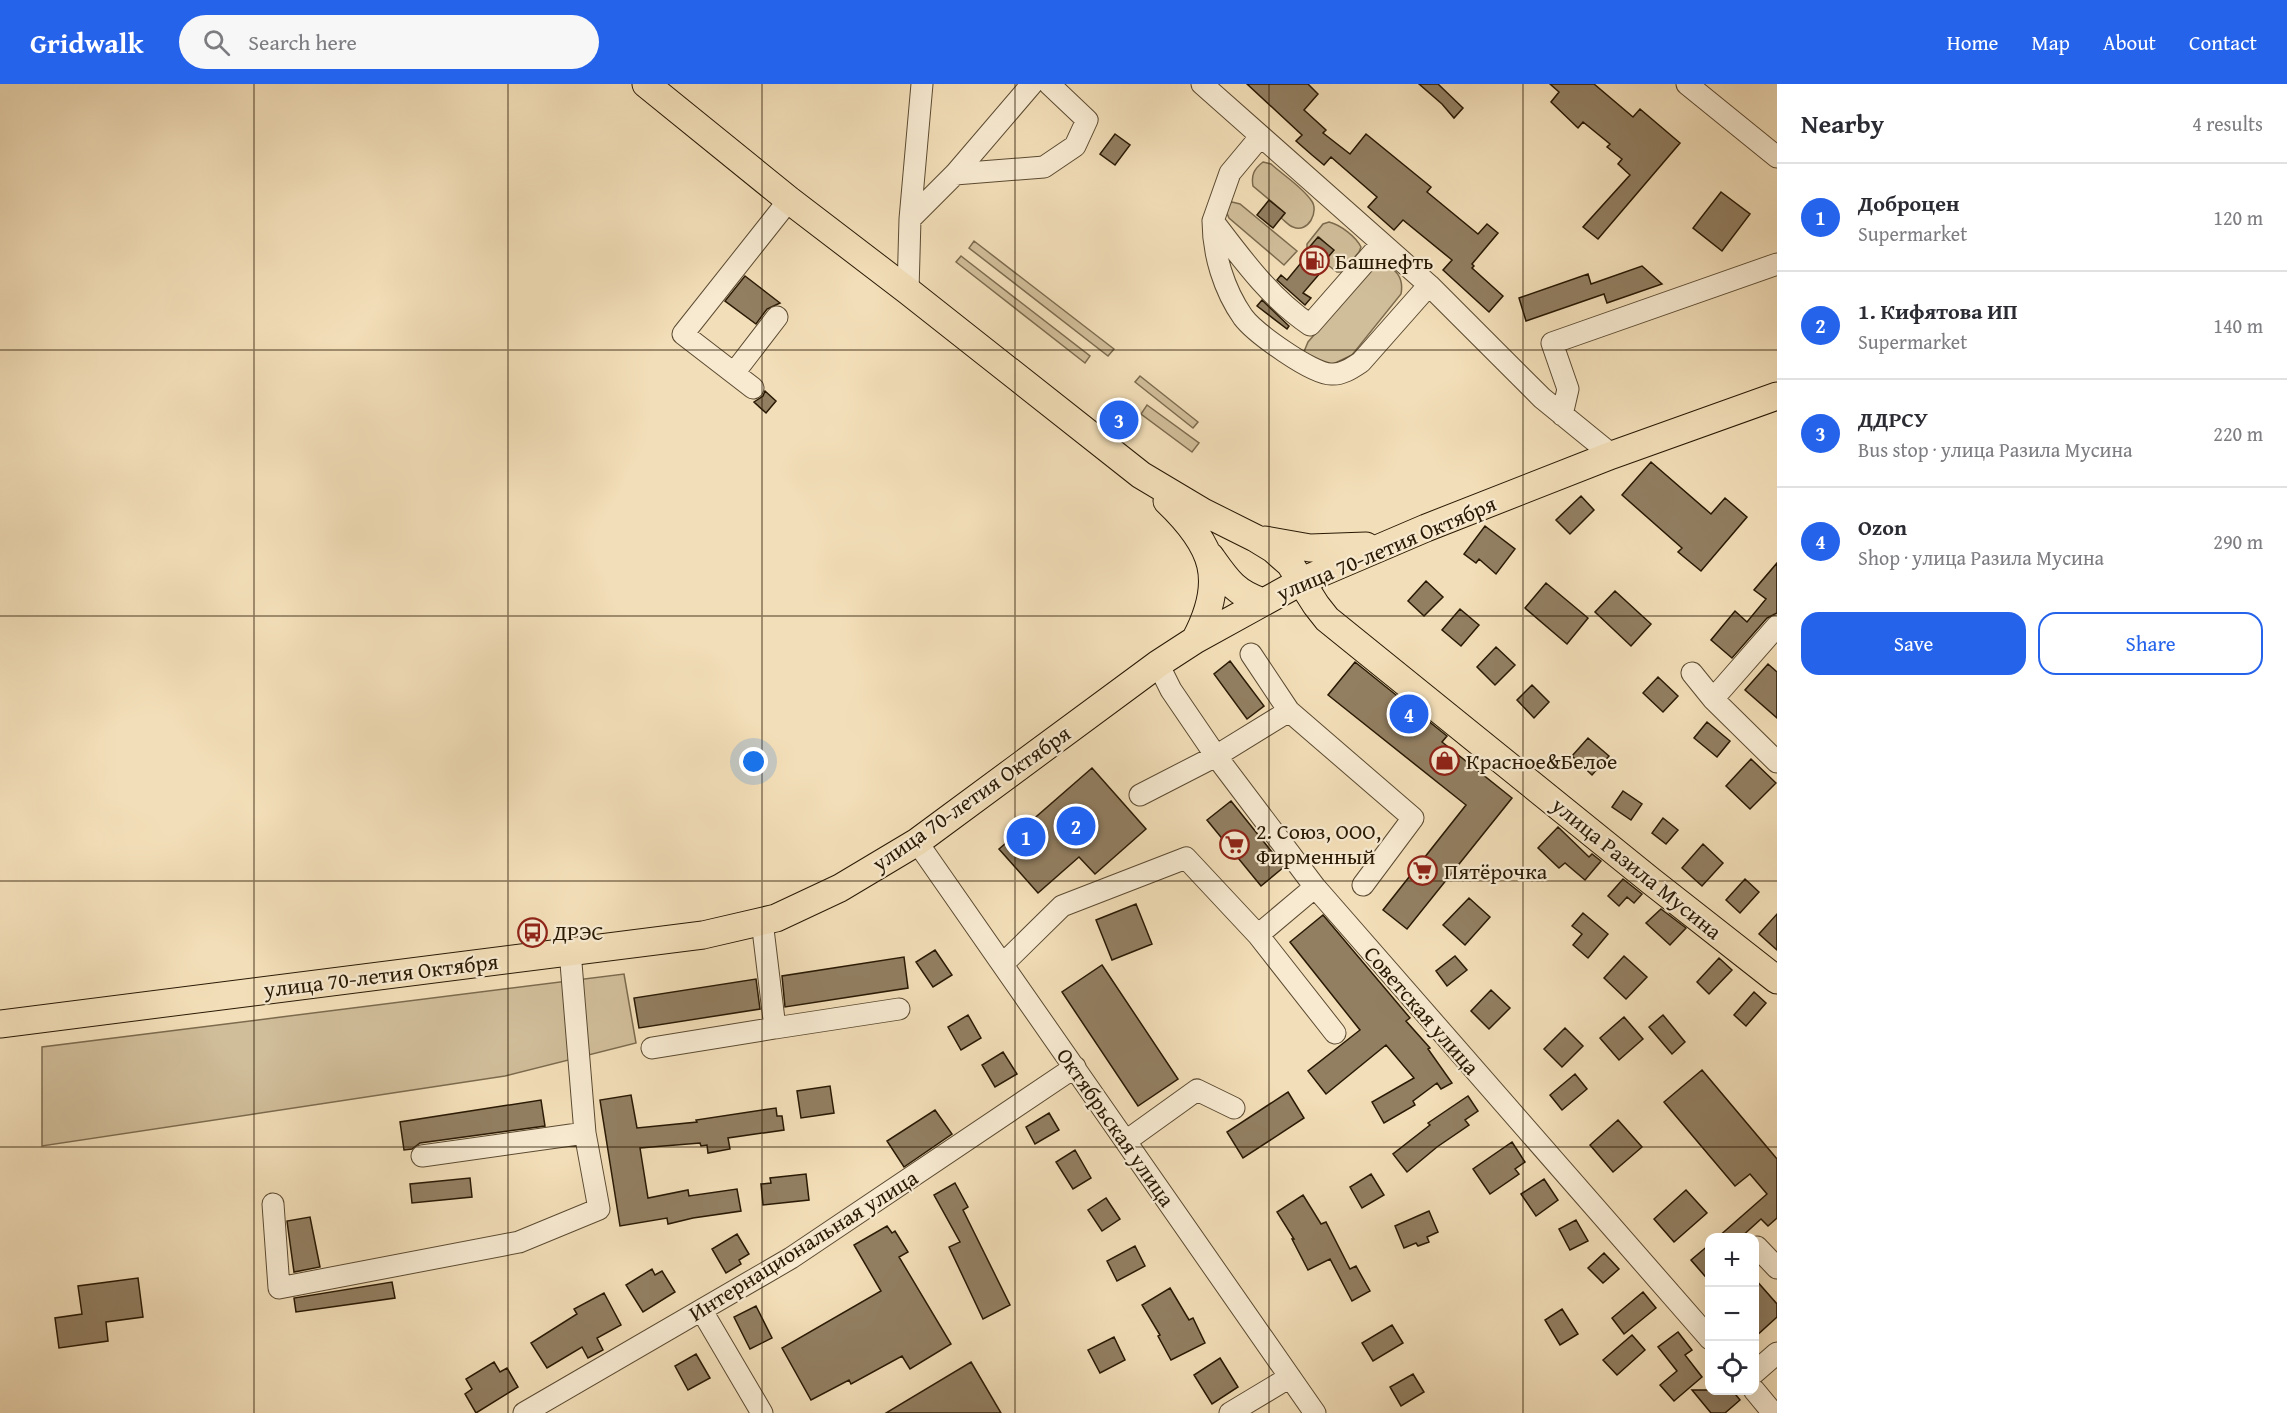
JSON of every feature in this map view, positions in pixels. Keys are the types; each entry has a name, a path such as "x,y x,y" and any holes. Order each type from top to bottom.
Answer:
{"main road":[{"name":"улица Разила Мусина","path":"646,84 789,200 909,291 1141,475 1203,512 1256,538 1290,564 1327,619 1777,980"},
{"name":"улица 70-летия Октября","path":"0,1024 703,935 776,918 840,888 917,842 1158,664 1302,580 1612,455 1777,396"},
{"path":"1141,475 1185,518 1231,585 1246,597 1263,602"},
{"path":"1256,538 1310,548 1386,545"},
{"path":"1196,640 1208,617 1212,597 1214,577 1209,555"}],"street":[{"path":"909,291 910,219 922,84"},
{"path":"910,219 955,174 1032,84"},
{"path":"955,174 1044,167 1075,146 1087,120 1049,84"},
{"path":"1202,84 1429,285 1542,398 1612,455"},
{"path":"1687,84 1777,157"},
{"path":"1260,137 1230,174 1213,221 1213,241 1222,274 1244,318 1264,336 1310,369 1332,375 1361,363 1429,285"},
{"path":"753,388 683,334 789,200"},
{"path":"1213,221 1253,275 1295,315 1310,325 1381,244"},
{"path":"1562,415 1568,389 1552,343 1777,264"},
{"path":"734,373 777,317"},
{"path":"1713,699 1777,626"},
{"path":"1251,654 1289,711 1413,818 1363,885"},
{"name":"Советская улица","path":"1158,664 1171,690 1216,756 1315,887 1705,1333"},
{"path":"1692,673 1713,699 1777,762"},
{"path":"1140,795 1216,756 1289,711"},
{"name":"Октябрьская улица","path":"917,842 1315,1413"},
{"path":"1003,964 1062,906 1186,858 1258,935 1335,1032"},
{"path":"1258,935 1315,887"},
{"path":"762,921 775,1028"},
{"path":"273,1204 279,1288 519,1242 599,1209 585,1133 570,951"},
{"path":"652,1048 899,1009"},
{"name":"Интернациональная улица","path":"524,1413 549,1407 791,1258 1075,1067"},
{"path":"1126,1141 1197,1090 1234,1108"},
{"path":"422,1156 585,1133"},
{"path":"1759,1249 1777,1268"},
{"path":"702,1311 762,1413"},
{"path":"1759,1369 1777,1353"},
{"path":"1230,1413 1290,1377"},
{"path":"1759,1395 1773,1409"}],"shaded area":[{"path":"1263,162 1271,164 1311,200 1314,210 1308,224 1298,228 1288,224 1281,218 1285,213 1253,186 1254,172"},
{"path":"1232,202 1240,204 1297,251 1284,265 1229,218 1226,211 1227,205"},
{"path":"1329,222 1348,232 1361,247 1342,272 1337,272 1324,262 1333,250 1319,237 1307,250 1307,244 1323,224"},
{"path":"974,241 1114,349 1108,356 969,248"},
{"path":"961,256 1090,356 1085,363 956,262"},
{"path":"1379,265 1390,268 1398,274 1402,288 1401,294 1352,355 1329,366 1303,354 1308,342 1371,269"},
{"path":"1140,376 1198,422 1193,428 1135,382"},
{"path":"1147,405 1199,443 1192,452 1141,414"},
{"path":"624,974 636,1043 505,1076 42,1146 42,1047"}],"building":[{"path":"1247,84 1308,84 1318,94 1304,110 1326,130 1323,133 1350,154 1366,134 1431,187 1427,192 1478,234 1487,224 1498,233 1472,264 1474,266 1472,268 1503,296 1489,312 1443,270 1452,260 1403,220 1394,230 1368,207 1377,197 1331,157 1324,165 1312,155 1296,141 1302,135"},
{"path":"1419,84 1438,84 1463,108 1454,118"},
{"path":"1550,84 1594,84 1633,117 1640,109 1680,143 1598,239 1583,227 1630,175 1618,164 1622,159 1607,147 1610,144 1583,122 1578,128 1551,102 1559,92"},
{"path":"1115,134 1130,145 1115,165 1100,154"},
{"path":"1721,192 1750,214 1722,251 1693,228"},
{"path":"1269,200 1285,213 1273,228 1257,215"},
{"path":"1318,237 1334,250 1324,262 1327,265 1303,293 1311,298 1305,305 1277,280 1281,275 1287,280 1310,252 1307,250"},
{"path":"1642,266 1662,284 1607,303 1604,294 1526,321 1519,298 1588,274 1591,284"},
{"path":"745,276 780,303 767,309 756,324 725,301"},
{"path":"1262,300 1289,326 1287,329 1257,306"},
{"path":"765,391 776,401 766,413 754,402 763,396"},
{"path":"1651,462 1711,514 1725,498 1747,517 1701,571 1678,552 1682,548 1622,495"},
{"path":"1581,496 1594,510 1570,534 1556,520"},
{"path":"1485,526 1515,549 1496,574 1479,559 1476,563 1464,554"},
{"path":"1777,563 1777,613 1767,618 1732,658 1711,640 1735,611 1747,622 1766,599 1754,590"},
{"path":"1426,581 1443,597 1424,616 1408,601"},
{"path":"1546,583 1588,618 1567,644 1525,608"},
{"path":"1615,591 1651,624 1631,646 1595,612"},
{"path":"1460,609 1479,625 1461,646 1442,630"},
{"path":"1496,647 1515,665 1495,685 1477,667"},
{"path":"1230,661 1264,706 1247,719 1214,674"},
{"path":"1355,662 1447,736 1442,742 1512,798 1407,929 1383,910 1466,805 1328,695"},
{"path":"1768,664 1777,672 1777,718 1745,690"},
{"path":"1658,677 1678,696 1663,712 1643,693"},
{"path":"1532,685 1549,702 1534,718 1517,700"},
{"path":"1707,722 1730,741 1717,757 1694,738"},
{"path":"1588,738 1609,756 1592,775 1572,756"},
{"path":"1751,759 1776,783 1750,809 1726,786"},
{"path":"1092,768 1146,829 1095,874 1079,857 1038,893 999,849"},
{"path":"1623,791 1642,804 1631,820 1612,807"},
{"path":"1231,801 1284,867 1261,886 1207,820"},
{"path":"1663,818 1678,830 1666,844 1652,833"},
{"path":"1558,827 1589,857 1592,854 1601,861 1585,880 1565,863 1559,868 1538,848"},
{"path":"1703,844 1723,863 1702,886 1682,868"},
{"path":"1623,879 1642,894 1634,903 1627,897 1619,906 1608,896"},
{"path":"1745,879 1759,892 1740,913 1726,900"},
{"path":"1469,898 1490,917 1465,945 1443,925"},
{"path":"1136,904 1152,944 1112,960 1096,920"},
{"path":"1661,909 1686,928 1670,945 1646,923"},
{"path":"1583,913 1608,934 1588,958 1573,945 1582,934 1572,926"},
{"path":"1777,914 1777,950 1759,934"},
{"path":"1323,915 1410,1018 1406,1021 1430,1048 1428,1049 1452,1083 1441,1089 1437,1083 1413,1101 1415,1105 1384,1123 1372,1102 1414,1078 1386,1045 1326,1094 1308,1071 1360,1030 1290,942"},
{"path":"935,950 952,975 933,987 916,962"},
{"path":"1455,956 1467,970 1447,986 1436,971"},
{"path":"1624,956 1647,977 1626,999 1604,978"},
{"path":"904,957 908,988 785,1007 782,976"},
{"path":"1719,958 1732,970 1709,994 1697,982"},
{"path":"1102,965 1178,1079 1138,1106 1062,992"},
{"path":"756,979 760,1009 639,1028 634,998"},
{"path":"1491,990 1510,1008 1489,1029 1471,1011"},
{"path":"1754,992 1766,1003 1746,1026 1734,1015"},
{"path":"968,1015 981,1038 961,1050 948,1027"},
{"path":"1663,1015 1685,1042 1672,1054 1649,1027"},
{"path":"1624,1017 1643,1039 1619,1060 1600,1038"},
{"path":"1565,1028 1583,1046 1562,1067 1544,1049"},
{"path":"1003,1052 1017,1074 995,1087 982,1065"},
{"path":"1702,1070 1777,1159 1777,1218 1768,1226 1761,1219 1746,1233 1723,1233 1767,1194 1750,1174 1735,1186 1664,1102"},
{"path":"1575,1074 1587,1089 1562,1110 1550,1095"},
{"path":"830,1086 834,1113 801,1118 797,1091"},
{"path":"1288,1092 1304,1118 1243,1158 1227,1132"},
{"path":"631,1095 637,1128 697,1122 696,1120 776,1108 777,1116 782,1116 784,1130 728,1138 730,1149 708,1153 707,1145 701,1146 700,1143 640,1148 648,1198 688,1190 689,1196 737,1189 741,1211 668,1224 667,1218 620,1226 600,1100"},
{"path":"1468,1096 1478,1111 1465,1120 1469,1125 1407,1172 1393,1154 1430,1125 1428,1123"},
{"path":"541,1100 545,1126 420,1143 412,1149 404,1150 400,1122"},
{"path":"935,1110 952,1134 904,1167 887,1141"},
{"path":"1049,1113 1059,1130 1035,1144 1026,1127"},
{"path":"1618,1120 1642,1147 1613,1172 1590,1145"},
{"path":"1512,1142 1525,1162 1515,1169 1519,1174 1490,1194 1473,1169"},
{"path":"1075,1150 1091,1178 1073,1189 1056,1162"},
{"path":"806,1174 809,1200 763,1205 761,1184 771,1183 770,1178"},
{"path":"1371,1174 1384,1195 1362,1208 1350,1187"},
{"path":"470,1178 472,1197 412,1203 410,1184"},
{"path":"1544,1179 1558,1200 1536,1216 1521,1194"},
{"path":"955,1183 968,1207 963,1210 1010,1305 983,1319 949,1247 960,1242 934,1195"},
{"path":"1686,1190 1707,1213 1674,1242 1654,1219"},
{"path":"1303,1195 1321,1224 1326,1222 1350,1269 1356,1266 1370,1291 1352,1301 1330,1259 1308,1270 1292,1239 1294,1239 1277,1212"},
{"path":"1106,1198 1120,1219 1102,1231 1088,1210"},
{"path":"1429,1211 1438,1232 1427,1237 1429,1242 1418,1246 1416,1243 1404,1248 1395,1226"},
{"path":"310,1217 320,1267 294,1272 287,1221"},
{"path":"1576,1220 1588,1241 1570,1250 1559,1229"},
{"path":"887,1226 892,1233 895,1231 908,1252 899,1257 951,1344 910,1369 902,1356 851,1384 849,1380 811,1400 782,1348 881,1291 854,1245"},
{"path":"737,1234 749,1254 739,1260 741,1264 726,1273 712,1249"},
{"path":"1135,1246 1145,1266 1117,1281 1107,1261"},
{"path":"1705,1248 1705,1276 1691,1260"},
{"path":"1604,1253 1619,1269 1603,1283 1588,1268"},
{"path":"652,1269 655,1275 662,1271 675,1292 643,1312 626,1285"},
{"path":"138,1278 143,1317 106,1322 108,1341 59,1348 55,1318 82,1314 78,1286"},
{"path":"392,1282 395,1298 296,1312 294,1298"},
{"path":"1759,1284 1777,1304 1777,1317 1759,1333"},
{"path":"1170,1288 1189,1320 1193,1318 1205,1343 1171,1360 1158,1336 1160,1335 1142,1305"},
{"path":"1643,1292 1656,1308 1624,1334 1612,1318"},
{"path":"604,1293 621,1325 597,1338 603,1350 588,1358 582,1347 547,1368 531,1343 577,1314 574,1309"},
{"path":"756,1306 772,1338 750,1349 734,1317"},
{"path":"1562,1309 1578,1334 1560,1345 1545,1320"},
{"path":"1392,1325 1403,1343 1373,1361 1362,1343"},
{"path":"1678,1332 1692,1350 1685,1355 1702,1377 1674,1401 1660,1385 1677,1371 1658,1347"},
{"path":"1632,1335 1645,1350 1617,1375 1603,1360"},
{"path":"1114,1337 1125,1360 1100,1373 1088,1350"},
{"path":"696,1354 710,1378 688,1390 675,1366"},
{"path":"1220,1358 1238,1387 1212,1404 1194,1375"},
{"path":"494,1362 500,1372 507,1368 518,1387 476,1413 465,1394 472,1389 466,1379"},
{"path":"971,1362 1001,1413 886,1413"},
{"path":"1413,1374 1424,1392 1401,1406 1390,1387"},
{"path":"1692,1390 1705,1390 1705,1395 1736,1395 1740,1400 1725,1413 1711,1413"}],"place":[{"name":"Башнефть","path":"1314,261"},
{"name":"ДДРСУ","path":"1119,420"},
{"name":"Ozon","path":"1409,714"},
{"name":"Красное&Белое","path":"1445,761"},
{"name":"1. Кифятова ИП","path":"1076,826"},
{"name":"Доброцен","path":"1026,837"},
{"name":"2. Союз, ООО, Фирменный","path":"1235,844"},
{"name":"Пятёрочка","path":"1423,871"},
{"name":"ДРЭС","path":"532,932"}]}
